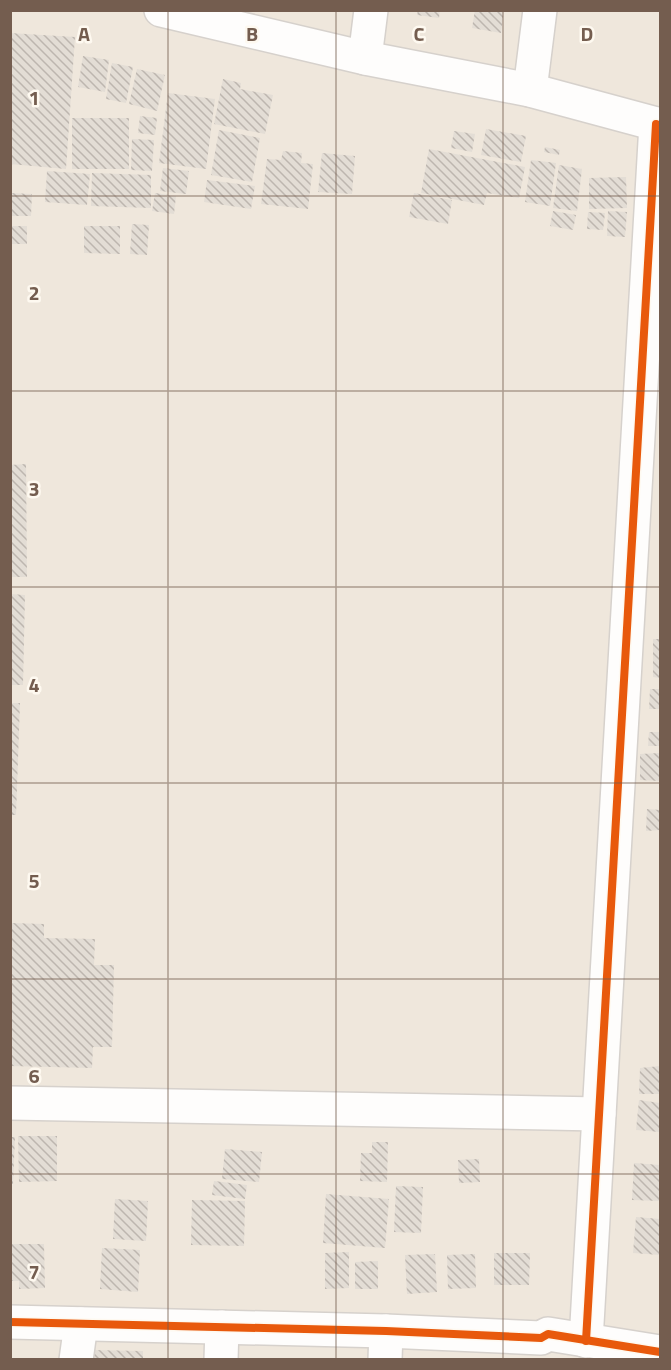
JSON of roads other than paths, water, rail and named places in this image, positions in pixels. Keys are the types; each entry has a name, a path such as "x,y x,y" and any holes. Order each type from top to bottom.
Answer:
{"street":[{"path":"160,10 226,18 365,58 530,90 658,124 586,1341"},
{"path":"365,58 371,10"},
{"path":"530,90 540,10"},
{"path":"10,1103 599,1114"},
{"path":"10,1322 222,1327 386,1345 540,1349 548,1334 660,1352"},
{"path":"76,1359 81,1324"},
{"path":"221,1359 222,1327"}]}
